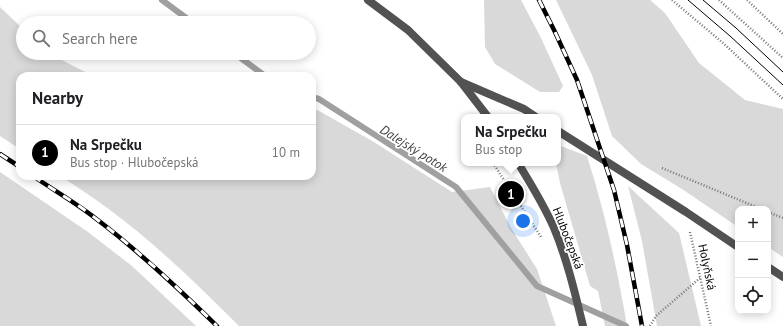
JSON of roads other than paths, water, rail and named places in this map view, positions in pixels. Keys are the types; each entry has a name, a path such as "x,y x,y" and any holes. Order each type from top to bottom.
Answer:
{"street":[{"path":"368,0 408,30 461,82 486,114"},
{"path":"461,82 524,109 532,114"},
{"path":"561,133 735,245"},
{"name":"Hlubočepská","path":"520,166 535,190 554,228 571,278 583,326"},
{"path":"771,269 783,277"}],"waterway":[{"path":"162,0 184,16"},
{"path":"243,60 260,72"},
{"name":"Dalejský potok","path":"316,98 456,187 537,286 626,326"}],"tram line":[{"path":"688,0 783,85"},
{"path":"703,0 736,28 783,72"}],"railway":[{"path":"539,0 577,80 614,190 627,245 642,326"},
{"path":"0,154 16,164"},
{"path":"39,180 83,209 115,233 160,272 217,326"}],"place":[{"name":"Na Srpečku","path":"511,194"}]}
